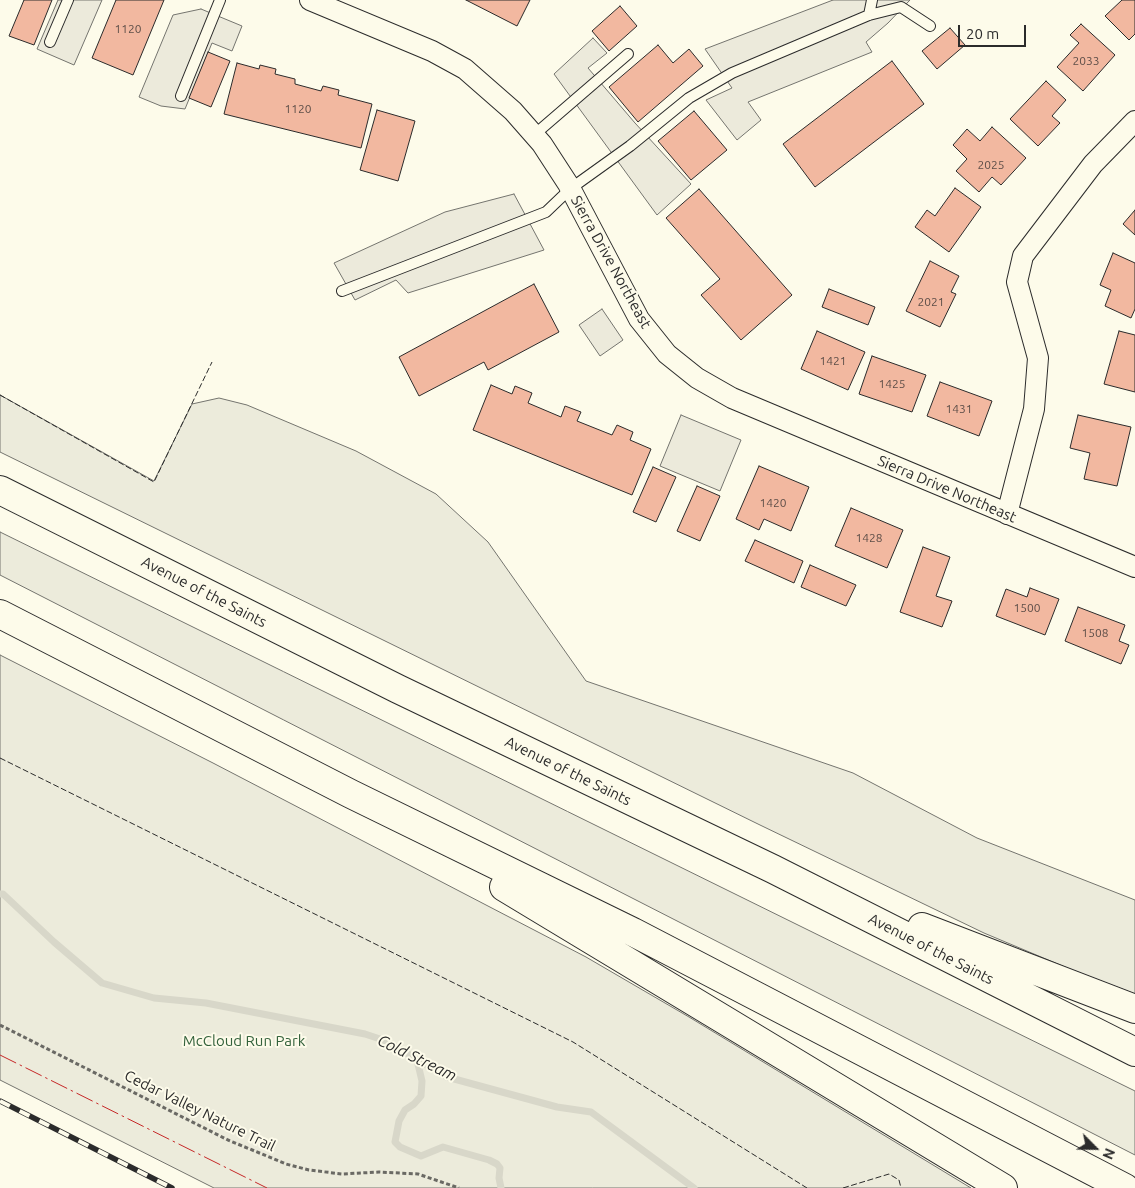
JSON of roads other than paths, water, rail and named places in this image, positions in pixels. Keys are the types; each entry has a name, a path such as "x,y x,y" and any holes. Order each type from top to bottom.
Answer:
{"highway":[{"name":"Avenue of the Saints","path":"0,490 398,689 773,869 1135,1052"},
{"path":"0,614 351,794 633,932 1125,1188"},
{"path":"351,794 1003,1188"},
{"path":"773,869 1135,1009"}],"street":[{"name":"Sierra Drive Northeast","path":"310,0 432,51 465,70 513,111 542,144 570,189 639,319 667,354 697,378 732,398 1135,567"},
{"path":"1007,514 1034,409 1038,358 1017,282 1023,256 1093,164 1135,121"}],"lane":[{"path":"50,42 68,0"},
{"path":"180,96 220,0"},
{"path":"869,15 872,0"},
{"path":"342,291 546,212 570,189 630,146 690,98 732,72 869,15 901,7 930,26"},
{"path":"534,135 628,54"}],"waterway":[{"name":"Cold Stream","path":"0,894 3,894 54,942 102,983 154,998 206,1003 365,1034 386,1041 447,1077 557,1107 591,1112 694,1188"},
{"path":"417,1060 422,1081 421,1096 405,1110 399,1121 395,1142 400,1147 421,1156 443,1147 489,1160 500,1168 501,1188"}],"railway":[{"path":"0,1101 172,1188"}],"park label":[{"name":"McCloud Run Park","path":"244,1041"}]}
